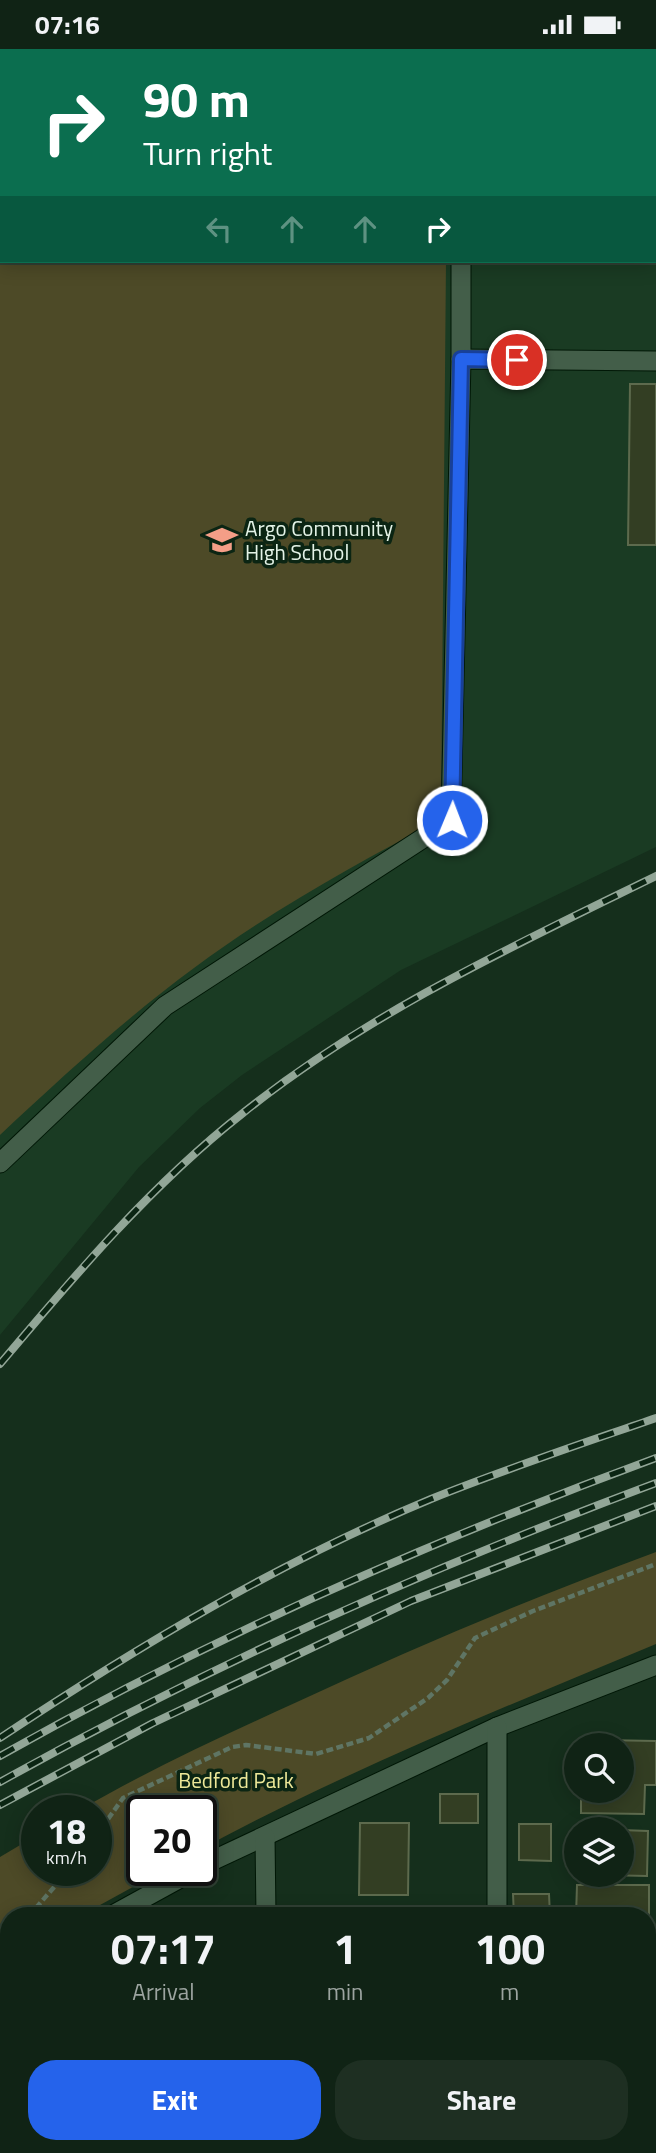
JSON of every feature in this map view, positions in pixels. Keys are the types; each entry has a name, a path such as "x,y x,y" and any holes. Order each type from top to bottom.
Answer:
{"street":[{"path":"0,1163 165,1006 452,820 461,263"},
{"path":"461,359 656,361"},
{"path":"217,1860 497,1727 656,1665"},
{"path":"497,1727 497,1907"},
{"path":"265,1837 266,1907"},
{"path":"128,1907 166,1886"}],"path":[{"path":"112,1814 124,1798 232,1747 246,1745 316,1754 369,1738 428,1698 447,1679 475,1638 533,1611 656,1565"},
{"path":"37,1907 55,1886"}],"shaded area":[{"name":"Argo Community High School","path":"0,263 656,263 656,847 401,970 242,1075 200,1108 139,1167 0,1335"}],"green space":[{"name":"Argo Community High School","path":"0,263 446,263 441,819 315,889 224,947 119,1028 0,1135"},
{"name":"Bedford Park","path":"656,1552 656,1644 369,1766 217,1841 217,1795 126,1795 126,1886 135,1886 96,1907 0,1907 0,1857 21,1845 21,1886 112,1886 112,1795 106,1795 269,1715 520,1605"}],"building":[{"path":"630,384 656,384 656,545 628,545"},
{"path":"634,1741 656,1741 656,1785 645,1785 644,1814 581,1813 581,1803 634,1803"},
{"path":"440,1794 478,1794 478,1823 440,1823"},
{"path":"360,1823 409,1823 408,1895 359,1895"},
{"path":"519,1824 551,1824 551,1861 519,1860"},
{"path":"634,1830 648,1831 647,1876 634,1876"},
{"path":"649,1885 649,1907 576,1907 577,1887"},
{"path":"513,1894 549,1894 550,1907 514,1907"}],"railway":[{"path":"0,1364 86,1264 145,1201 209,1141 291,1077 340,1044 443,983 656,876"},
{"path":"0,1738 156,1639 319,1550 459,1488 656,1418"},
{"path":"0,1756 159,1671 322,1594 488,1523 656,1458"},
{"path":"0,1782 159,1698 322,1620 488,1549 656,1483"},
{"path":"0,1805 153,1723 411,1601 656,1506"}],"place":[{"name":"Argo Community High School","path":"222,540"}],"route":[{"path":"452,820 461,359 517,360"}]}
